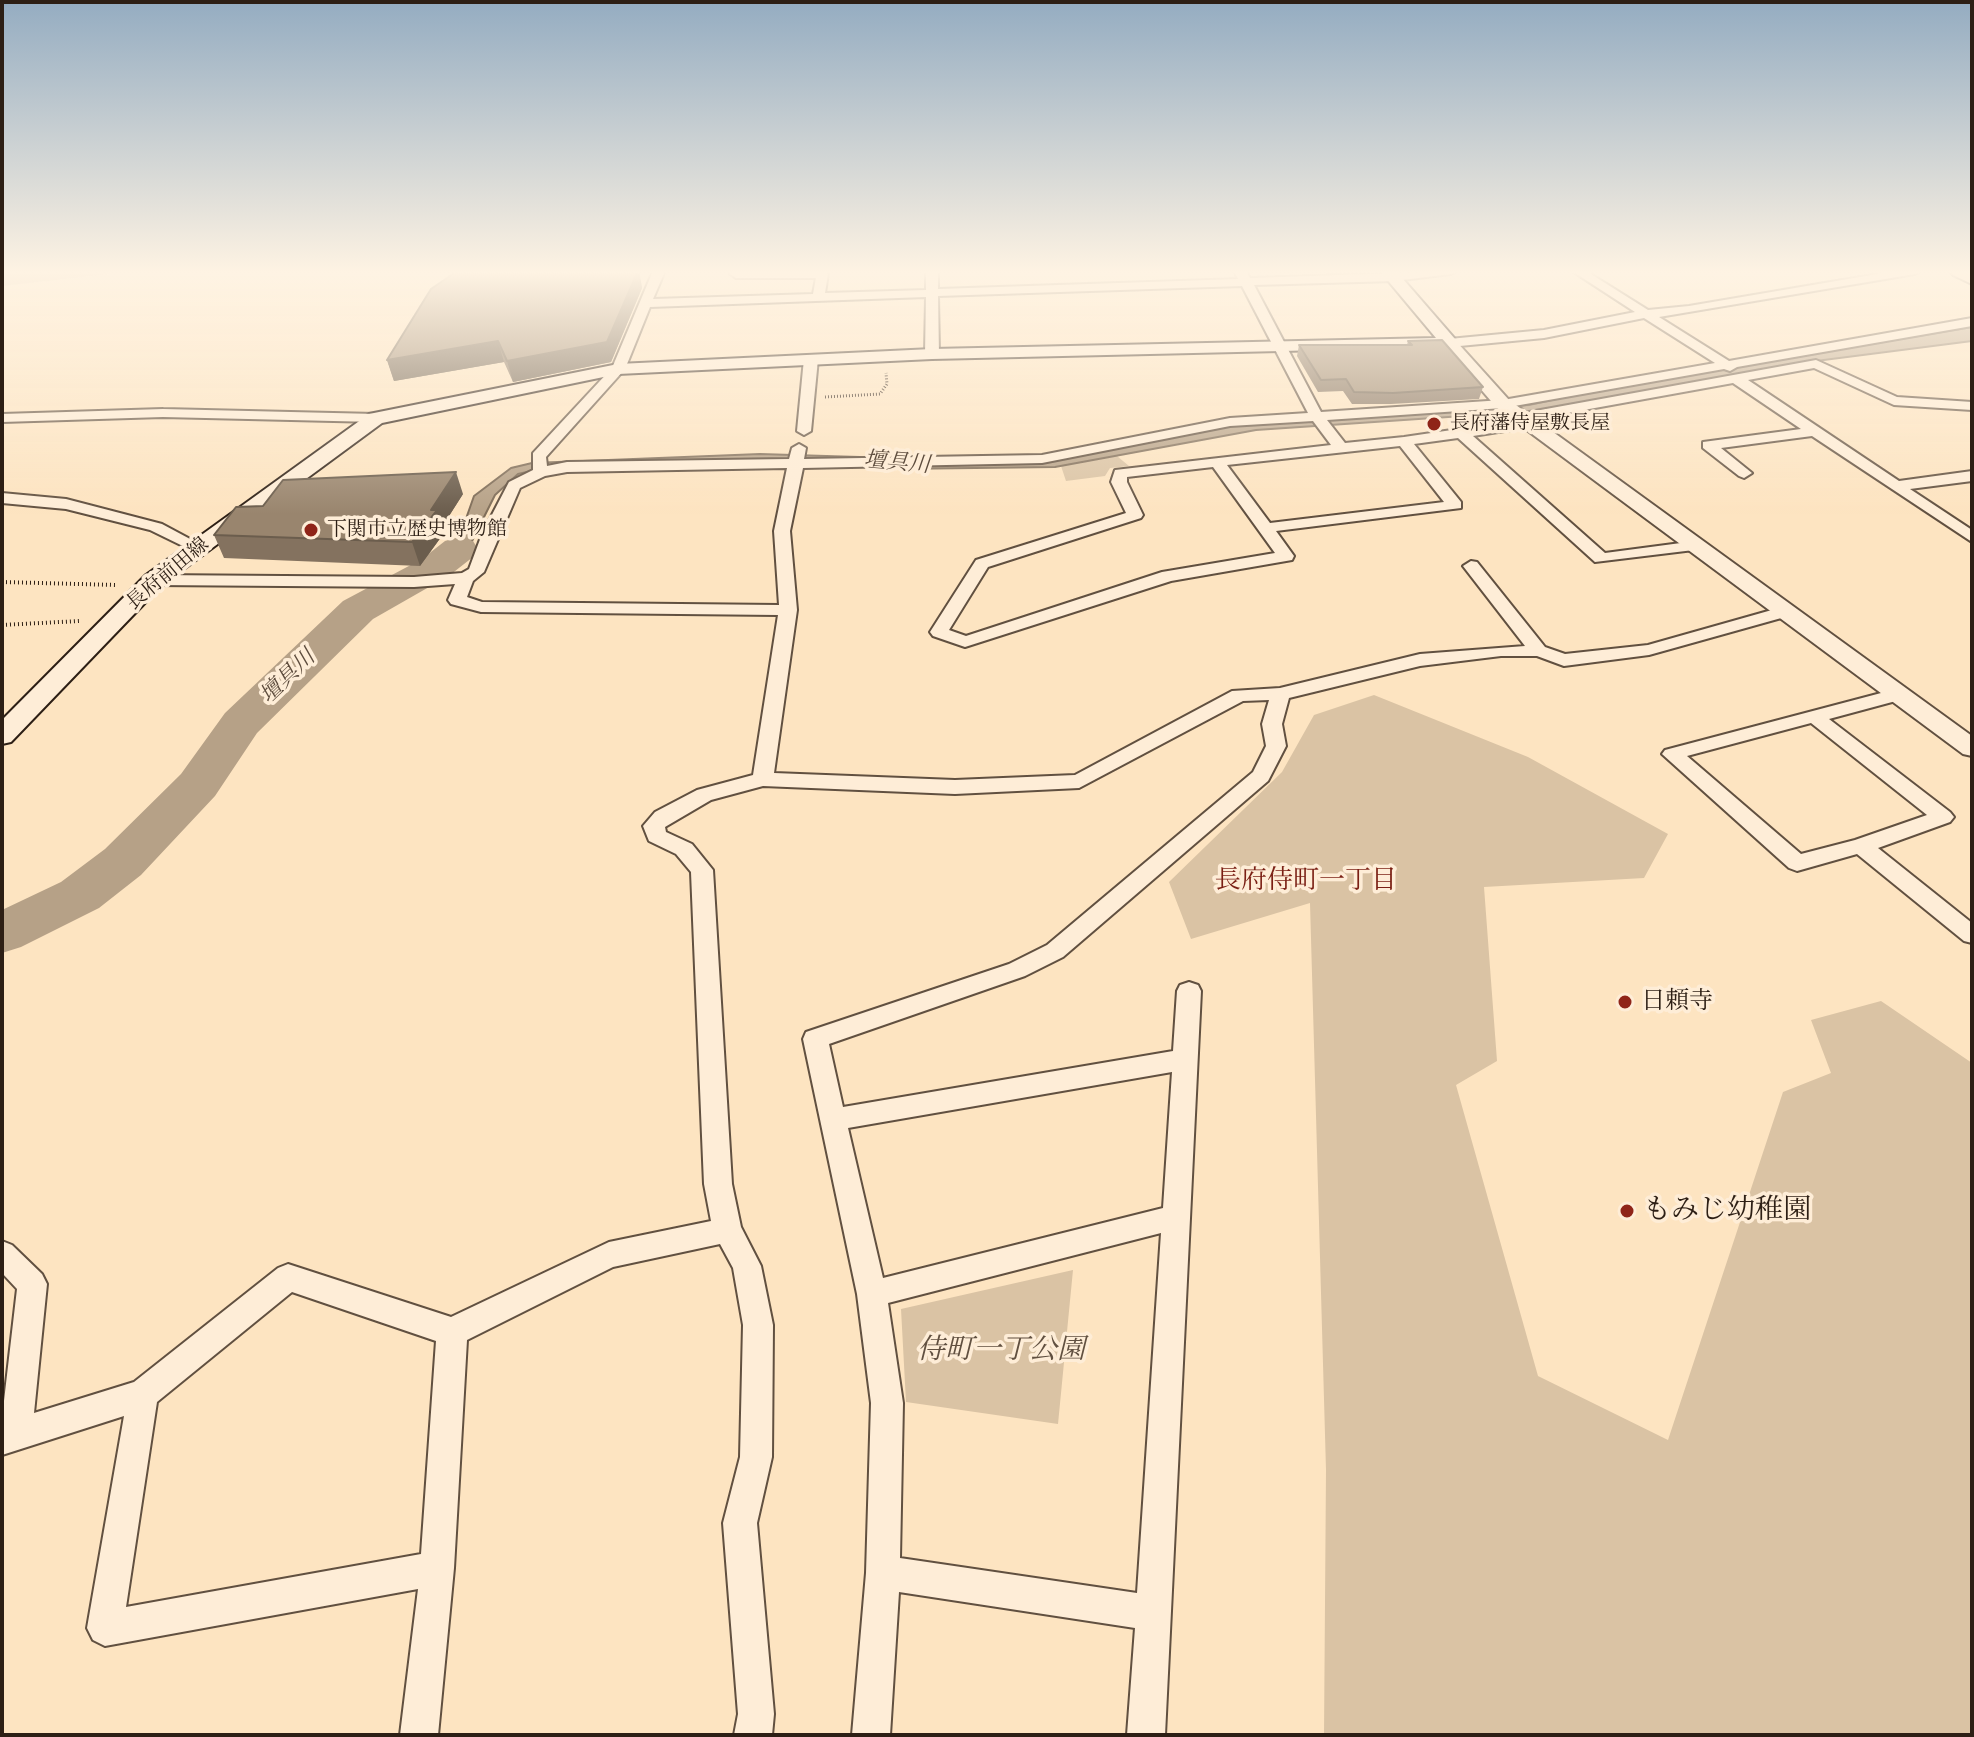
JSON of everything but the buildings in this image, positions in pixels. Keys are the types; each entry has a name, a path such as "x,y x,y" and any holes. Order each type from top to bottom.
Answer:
{"main road":[{"name":"長府前田線","path":"2,736 151,583 376,418 618,369 1029,352"}],"street":[{"path":"541,472 538,456 618,369 626,352"},
{"path":"1285,352 1319,419 1340,447"},
{"path":"1458,352 1517,413 1972,748"},
{"path":"1704,352 1972,537"},
{"path":"1217,462 1286,556 1168,576 965,642 939,632 982,564 1135,515 1119,482 1120,473 1461,433 1517,413 1821,352"},
{"path":"804,431 811,359"},
{"path":"151,583 414,582 466,578 476,572 514,485 541,472 612,465 798,456 884,464 1042,459 1201,426 1517,413 1731,370 1816,364 1894,401 1972,406"},
{"path":"2,418 163,413 376,418"},
{"path":"1744,473 1708,445 1816,431"},
{"path":"1461,433 1601,558 1696,546"},
{"path":"1265,528 1455,505 1404,441"},
{"path":"763,779 788,610 782,531 798,456"},
{"path":"1896,486 1972,476"},
{"path":"2,498 66,504 111,515 156,527 197,547"},
{"path":"1471,566 1539,651"},
{"path":"466,578 457,600 481,607 788,610"},
{"path":"753,1735 756,1714 740,1523 756,1457 758,1325 747,1266 727,1230 718,1184 702,870 684,849 657,836 654,826 662,817 704,795 763,779 955,787 1079,781 1239,695 1280,694 1420,660 1501,651 1539,651 1564,660 1649,650 1786,611"},
{"path":"871,1735 883,1573 887,1403 872,1294 815,1039 1017,970 1055,951 1261,776 1276,746 1272,724 1280,694"},
{"path":"1816,718 1943,817 1861,846 1797,863 1672,754 1900,694"},
{"path":"1861,846 1972,935"},
{"path":"1146,1735 1189,991"},
{"path":"834,1120 1186,1059"},
{"path":"872,1294 1176,1217"},
{"path":"2,1254 32,1284 9,1437 143,1394 288,1277 452,1332 609,1255 727,1230"},
{"path":"419,1735 437,1568 452,1332"},
{"path":"143,1394 105,1628 437,1568"},
{"path":"883,1573 1153,1613"}],"path":[{"path":"809,397 880,394 887,384 885,356"},
{"path":"2,582 151,583"},
{"path":"2,625 116,619"}],"green space":[{"path":"1117,456 1129,466 1110,468 1105,476 1066,481 1061,466"},
{"path":"1374,695 1528,757 1668,834 1644,878 1484,887 1497,1061 1456,1085 1538,1376 1668,1440 1783,1092 1831,1073 1811,1020 1881,1001 1972,1063 1972,1735 1324,1735 1326,1470 1310,903 1191,939 1169,882 1282,772 1314,715"},
{"name":"侍町一丁公園","path":"1073,1270 1058,1424 906,1402 901,1309"}],"water":[{"name":"壇具川","path":"1823,352 1886,352 1816,361 1537,411 1256,430 1055,467 895,469 883,462 782,459 549,467 518,474 495,495 467,551 422,578 406,579 456,547 474,496 511,468 532,463 760,454 969,464 1058,460 1238,424 1529,405 1603,389"}],"waterway":[{"name":"壇具川","path":"2,933 80,895 123,862 198,785 241,723 358,610 436,567 459,549"}],"place":[{"name":"長府藩侍屋敷長屋","path":"1434,424"},
{"name":"下関市立歴史博物館","path":"311,530"},
{"name":"日頼寺","path":"1625,1002"},
{"name":"もみじ幼稚園","path":"1627,1211"}],"district":[{"name":"長府侍町一丁目","path":"1306,881"}]}
